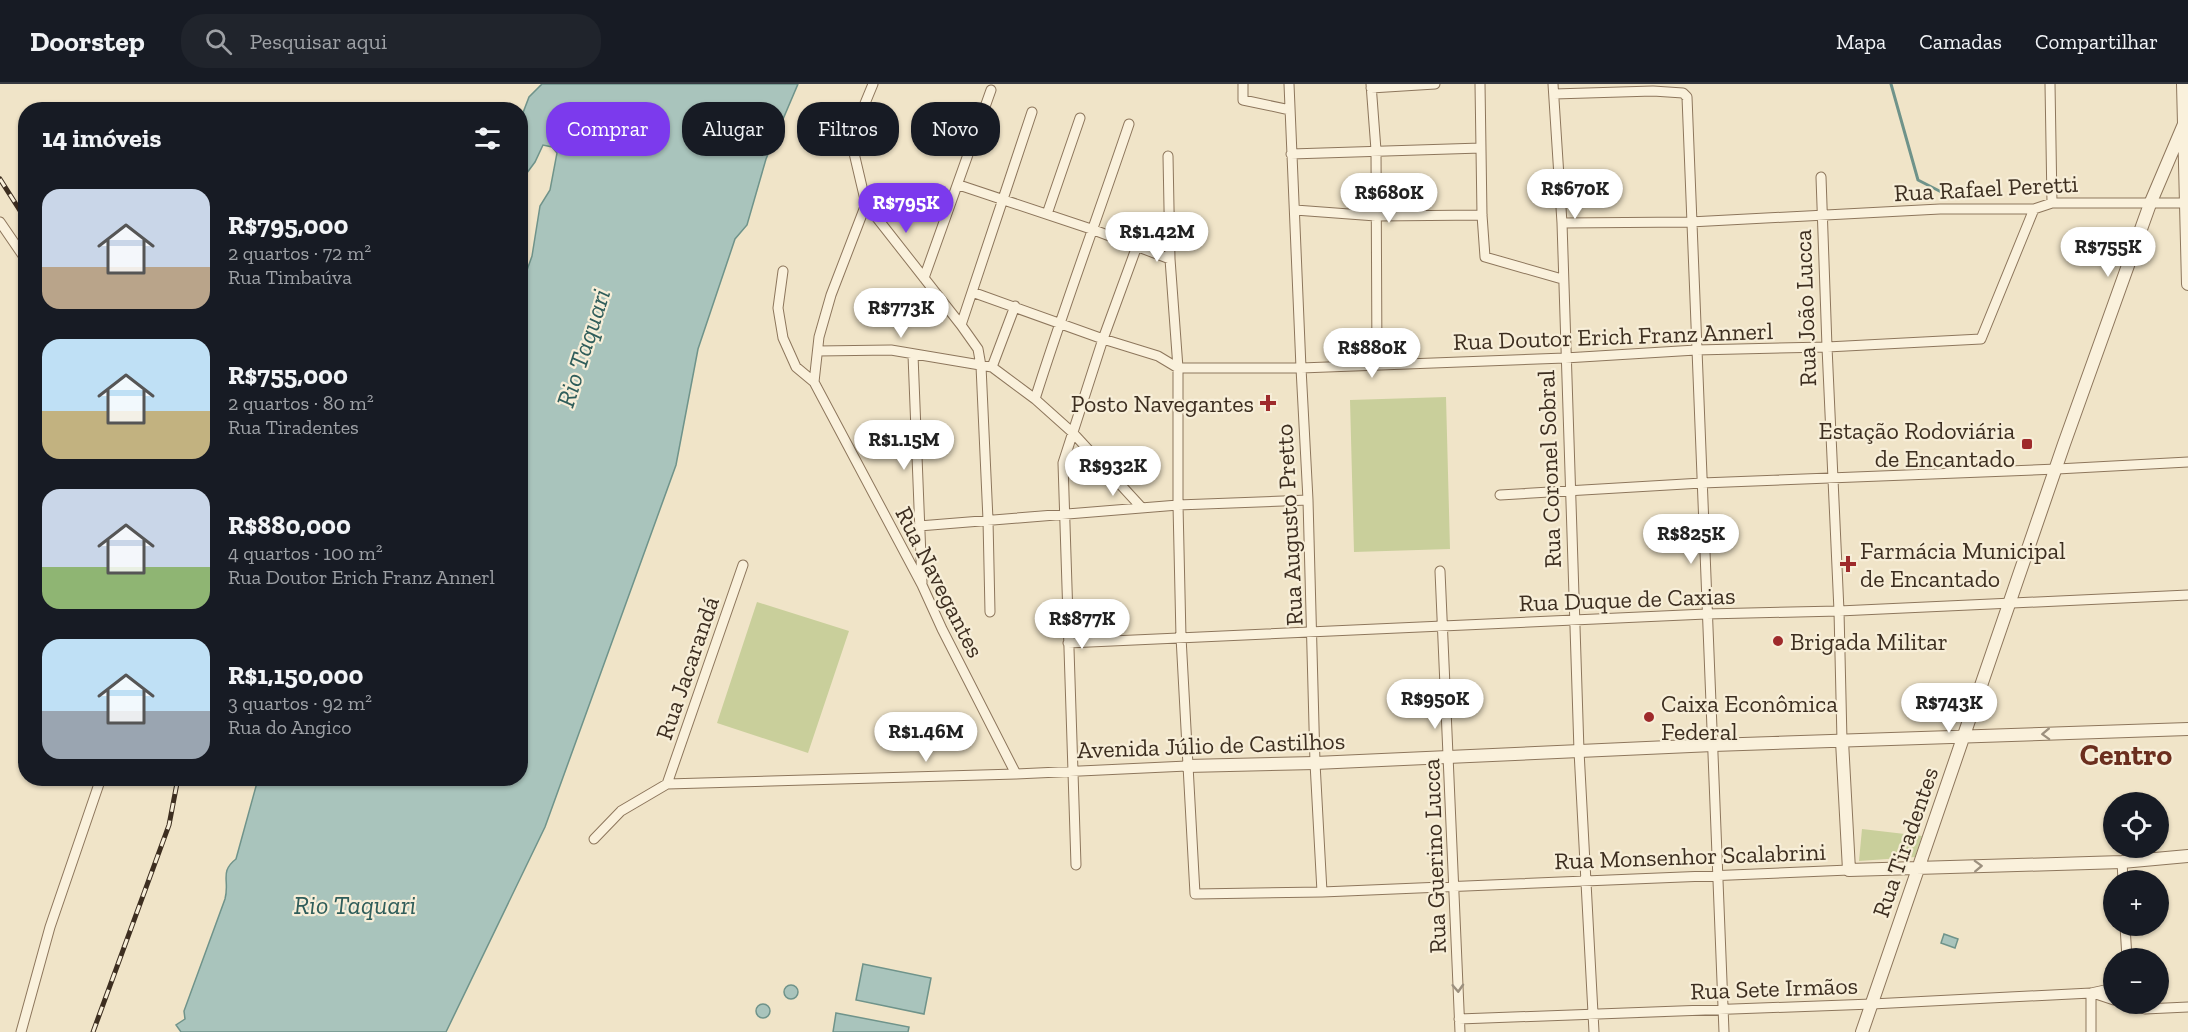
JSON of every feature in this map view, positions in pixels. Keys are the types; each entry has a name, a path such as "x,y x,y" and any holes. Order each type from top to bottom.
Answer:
{"street":[{"path":"873,84 861,113 855,153 866,204 978,349 981,366 990,612"},
{"path":"1243,84 1243,100 1290,110"},
{"name":"Rua Augusto Pretto","path":"1289,84 1300,368 1308,500 1315,763 1322,892"},
{"path":"1377,365 1376,150 1371,86 1435,84"},
{"path":"1480,84 1480,148 1485,256 1562,279"},
{"path":"2050,84 2052,202"},
{"path":"2183,84 2188,284"},
{"path":"1553,89 1677,92 1687,97 1690,222 1724,1032"},
{"name":"Rua Coronel Sobral","path":"1553,89 1562,223 1562,279 1579,751 1594,1032"},
{"path":"924,278 991,90"},
{"path":"961,325 1032,112"},
{"path":"1047,214 1080,118"},
{"path":"1035,399 1059,322 1094,230 1129,124"},
{"name":"Rua Tiradentes","path":"1862,1032 2150,204 2184,124"},
{"path":"1291,154 1480,148"},
{"path":"1168,156 1170,259 1178,368 1178,505 1187,766"},
{"name":"Rua João Lucca","path":"1821,177 1849,870"},
{"path":"959,185 1094,230 1170,259"},
{"name":"Rua Rafael Peretti","path":"1690,222 1824,217 1940,209 2034,209 2052,202 2186,203"},
{"path":"814,382 819,337 831,295 866,204"},
{"name":"Rua Doutor Erich Franz Annerl","path":"972,292 1103,339 1158,356 1178,368 1300,368 1981,339 2034,209"},
{"path":"1295,210 1376,216 1482,215"},
{"path":"0,222 18,248"},
{"path":"1562,223 1690,222"},
{"path":"1076,865 1071,771 1063,463 1103,339 1137,246"},
{"path":"783,271 778,308 783,338 796,367 814,382"},
{"path":"992,367 1015,306"},
{"path":"818,351 891,350 992,367 1035,399 1073,432 1142,507"},
{"path":"913,355 922,585"},
{"name":"Rua Navegantes","path":"814,382 922,585 1016,774"},
{"path":"1500,495 1702,483 2188,462"},
{"path":"919,526 1142,507 1308,500"},
{"name":"Rua Jacarandá","path":"667,784 743,565"},
{"name":"Rua Guerino Lucca","path":"1440,571 1450,757 1460,1032"},
{"name":"Rua Duque de Caxias","path":"1068,643 2188,595"},
{"name":"Avenida Júlio de Castilhos","path":"667,784 1016,774 1713,745 2188,729"},
{"name":"Rua Monsenhor Scalabrini","path":"1187,766 1194,894 1322,892 1919,867 2122,862 2188,856"},
{"path":"594,839 621,811 667,784"},
{"path":"21,1032 50,927 98,786"},
{"path":"2122,862 2122,870"},
{"path":"2091,993 2103,990"},
{"path":"2091,993 2103,997"},
{"path":"2091,993 2091,1032"},
{"name":"Rua Sete Irmãos","path":"1459,1019 1872,1004 2091,993"},
{"path":"2169,1008 2188,1007"}],"green space":[{"path":"1446,397 1450,549 1354,552 1350,400"},
{"path":"757,602 849,631 808,753 717,723"},
{"path":"1862,829 1922,836 1915,857 1859,861"}],"water":[{"name":"Rio Taquari","path":"542,84 798,84 785,114 785,102 682,102 682,156 767,156 747,225 735,239 698,349 676,465 545,827 446,1032 181,1032 176,1025 185,1019 184,1011 225,899 226,873 236,859 256,786 528,786 528,267 540,206 550,190 556,156 670,156 670,102 546,102 546,146 543,145 528,172 527,102"},
{"path":"1944,934 1958,939 1955,948 1941,943"},
{"path":"863,964 931,978 924,1014 856,1000"},
{"path":"791,985 796,987 798,992 796,997 791,999 786,997 784,992 786,987"},
{"path":"760,1004 766,1004 770,1011 766,1018 760,1018 756,1014 756,1008"},
{"path":"836,1013 909,1027 908,1032 833,1032"}],"waterway":[{"path":"1891,84 1918,180 1953,198"}],"railway":[{"path":"0,179 18,207"},
{"path":"93,1032 169,825 176,786"}],"place":[{"name":"Posto Navegantes","path":"1268,403"},
{"name":"Estação Rodoviária de Encantado","path":"2027,444"},
{"name":"Farmácia Municipal de Encantado","path":"1848,564"},
{"name":"Brigada Militar","path":"1778,641"},
{"name":"Caixa Econômica Federal","path":"1649,717"}],"district":[{"name":"Centro","path":"2126,755"}]}
